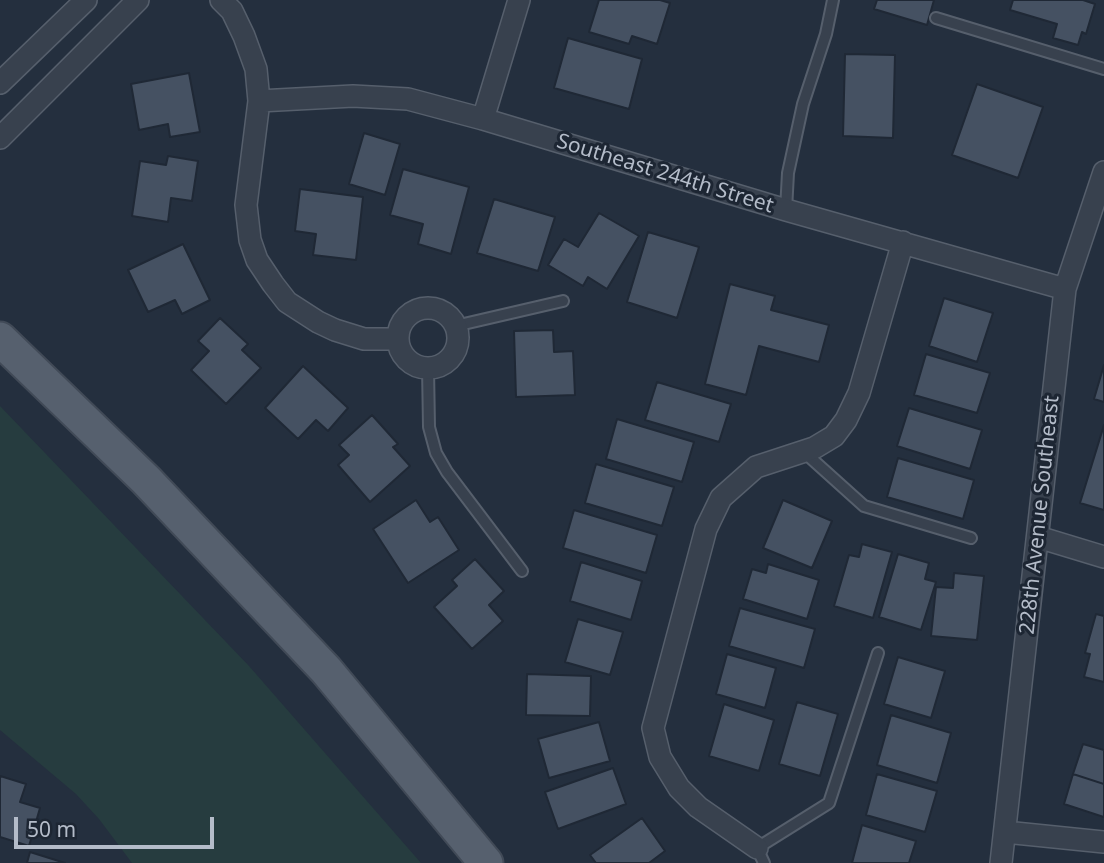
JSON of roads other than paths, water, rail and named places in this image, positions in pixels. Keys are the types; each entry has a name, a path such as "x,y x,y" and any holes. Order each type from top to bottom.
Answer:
{"main road":[{"path":"0,339 146,480 326,670 486,863"}],"street":[{"path":"0,83 86,0"},
{"path":"0,138 138,0"},
{"path":"221,0 232,12 256,69 259,102 246,205 250,240 257,260 287,302 318,323 364,339 397,339"},
{"path":"483,119 519,0"},
{"name":"Southeast 244th Street","path":"259,102 353,96 408,99 1065,289"},
{"name":"228th Avenue Southeast","path":"1001,863 1065,289 1104,172"},
{"path":"760,855 678,788 660,757 653,728 706,529 721,498 756,467 814,448 834,436 846,420 859,393 903,242"},
{"path":"427,308 439,310 456,326 456,350 450,359 440,366 417,366 407,360 400,350 397,339 399,327 406,317 415,311 427,308"},
{"path":"1038,537 1104,557"},
{"path":"1005,832 1104,842"}],"lane":[{"path":"786,210 789,173 803,104 826,34 833,0"},
{"path":"936,18 1104,69"},
{"path":"456,326 562,302"},
{"path":"428,368 429,426 436,453 447,472 522,571"},
{"path":"804,452 864,506 971,538"},
{"path":"760,855 829,803 878,653"}]}
